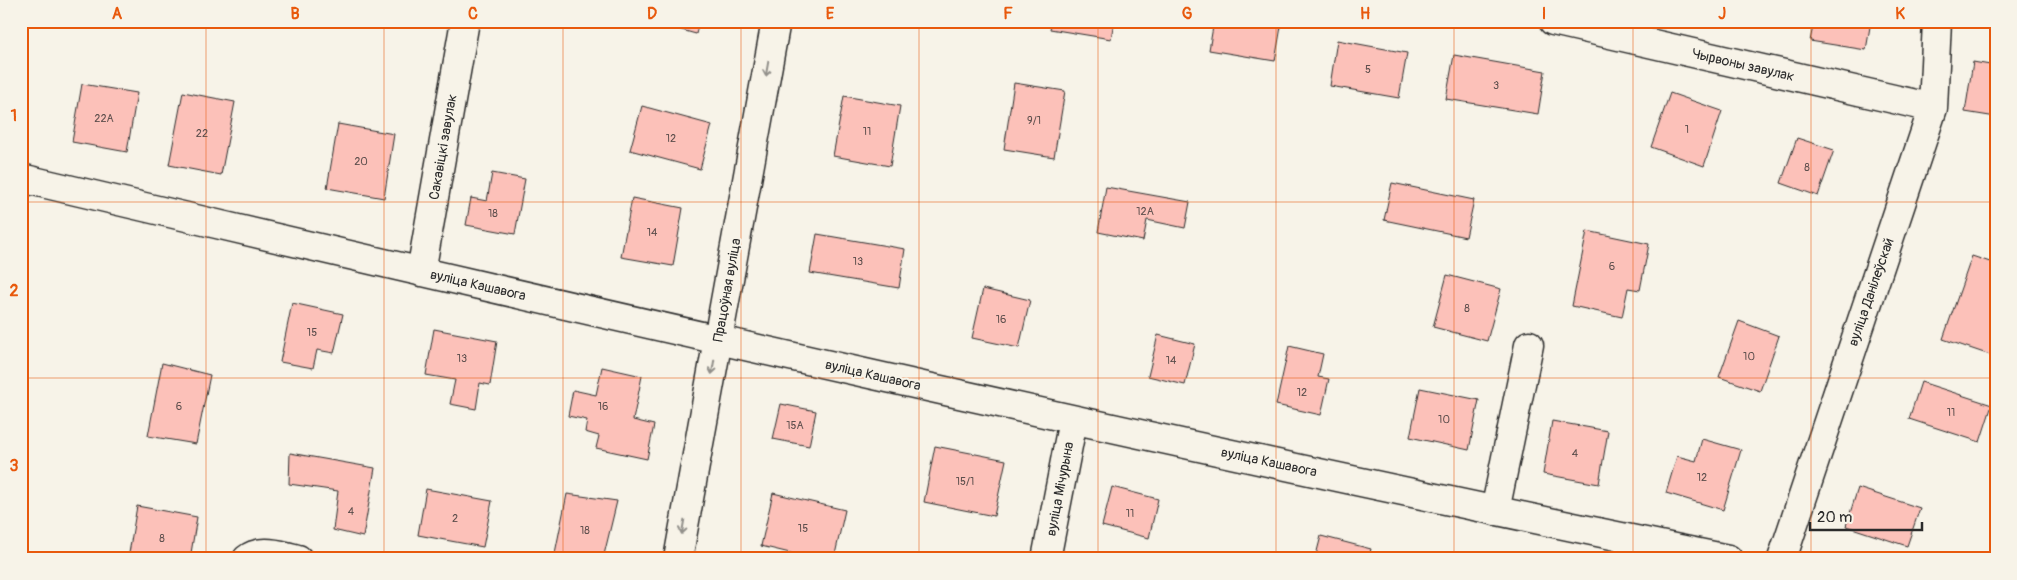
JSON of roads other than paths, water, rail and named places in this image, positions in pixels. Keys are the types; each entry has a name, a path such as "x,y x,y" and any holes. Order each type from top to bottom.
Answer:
{"street":[{"name":"Сакавіцкі завулак","path":"421,272 465,21"},
{"name":"Працоўная вуліца","path":"678,559 776,21"},
{"name":"Чырвоны завулак","path":"1552,21 1933,108"},
{"name":"вуліца Данілеўскай","path":"1782,559 1933,108 1937,21"},
{"name":"вуліца Кашавога","path":"21,178 421,272 1073,420 1728,559"},
{"path":"1495,511 1529,345"},
{"name":"вуліца Мічурына","path":"1046,559 1073,420"},
{"path":"247,559 252,554 278,554 298,559"}]}
